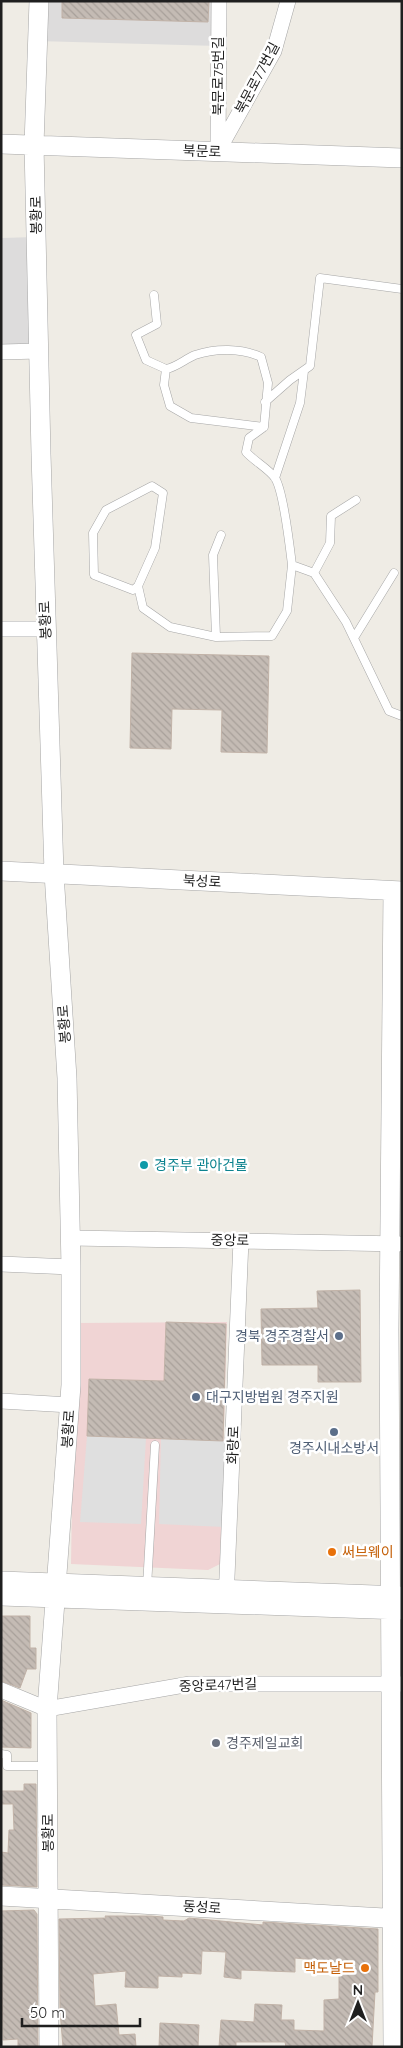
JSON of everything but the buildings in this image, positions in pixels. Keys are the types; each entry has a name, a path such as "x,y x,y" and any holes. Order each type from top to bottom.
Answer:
{"street":[{"name":"봉황로","path":"39,1 34,145 38,351 54,873 67,1078 71,1238 70,1405 47,1709 49,2047"},
{"name":"북문로75번길","path":"218,151 219,1"},
{"name":"북문로77번길","path":"218,151 274,51 288,1"},
{"name":"북문로","path":"1,144 402,158"},
{"path":"1,352 38,351"},
{"path":"1,629 46,629"},
{"name":"북성로","path":"1,871 397,891"},
{"path":"396,2045 396,1464 392,1330 396,1244 397,891"},
{"name":"중앙로","path":"71,1238 396,1244"},
{"name":"화랑로","path":"227,1598 241,1240"},
{"path":"1,1264 71,1266"},
{"path":"1,1401 70,1405"},
{"path":"1,1581 57,1592 396,1603"},
{"path":"1,1596 147,1587 227,1598"},
{"name":"중앙로47번길","path":"47,1709 190,1684 396,1684"},
{"path":"1,1690 47,1709"},
{"name":"동성로","path":"1,1896 48,1897 396,1919"}],"lane":[{"path":"265,402 310,366 320,278 402,289"},
{"path":"154,295 157,324 136,335 146,360 166,369 195,355 244,350 261,357 268,383 264,427"},
{"path":"166,369 164,385 170,406 191,418 264,427"},
{"path":"138,586 133,590 94,575 93,534 106,510 152,486 164,493 155,548 138,586 143,608 170,627 216,637 272,636 287,611 292,565 285,520 275,478 300,403 304,371"},
{"path":"264,427 249,438 246,452 275,478"},
{"path":"314,573 330,543 331,516 356,500"},
{"path":"216,637 213,555 221,535"},
{"path":"292,565 314,573 346,622 389,711 402,716"},
{"path":"354,638 394,573"},
{"path":"147,1587 154,1445"},
{"path":"1,1754 7,1755 7,1766 47,1766"}],"shaded area":[{"path":"39,1 219,1 218,46 37,41"},
{"path":"36,237 39,351 1,352 1,238"},
{"path":"227,1322 220,1564 208,1570 71,1564 75,1323"},
{"path":"87,1436 146,1438 141,1524 80,1522"},
{"path":"161,1438 228,1441 224,1527 159,1524"}],"place":[{"name":"경주부 관아건물","path":"144,1165"},
{"name":"경북 경주경찰서","path":"339,1336"},
{"name":"대구지방법원 경주지원","path":"196,1397"},
{"name":"경주시내소방서","path":"334,1432"},
{"name":"써브웨이","path":"332,1552"},
{"name":"경주제일교회","path":"216,1743"},
{"name":"맥도날드","path":"365,1968"}]}
